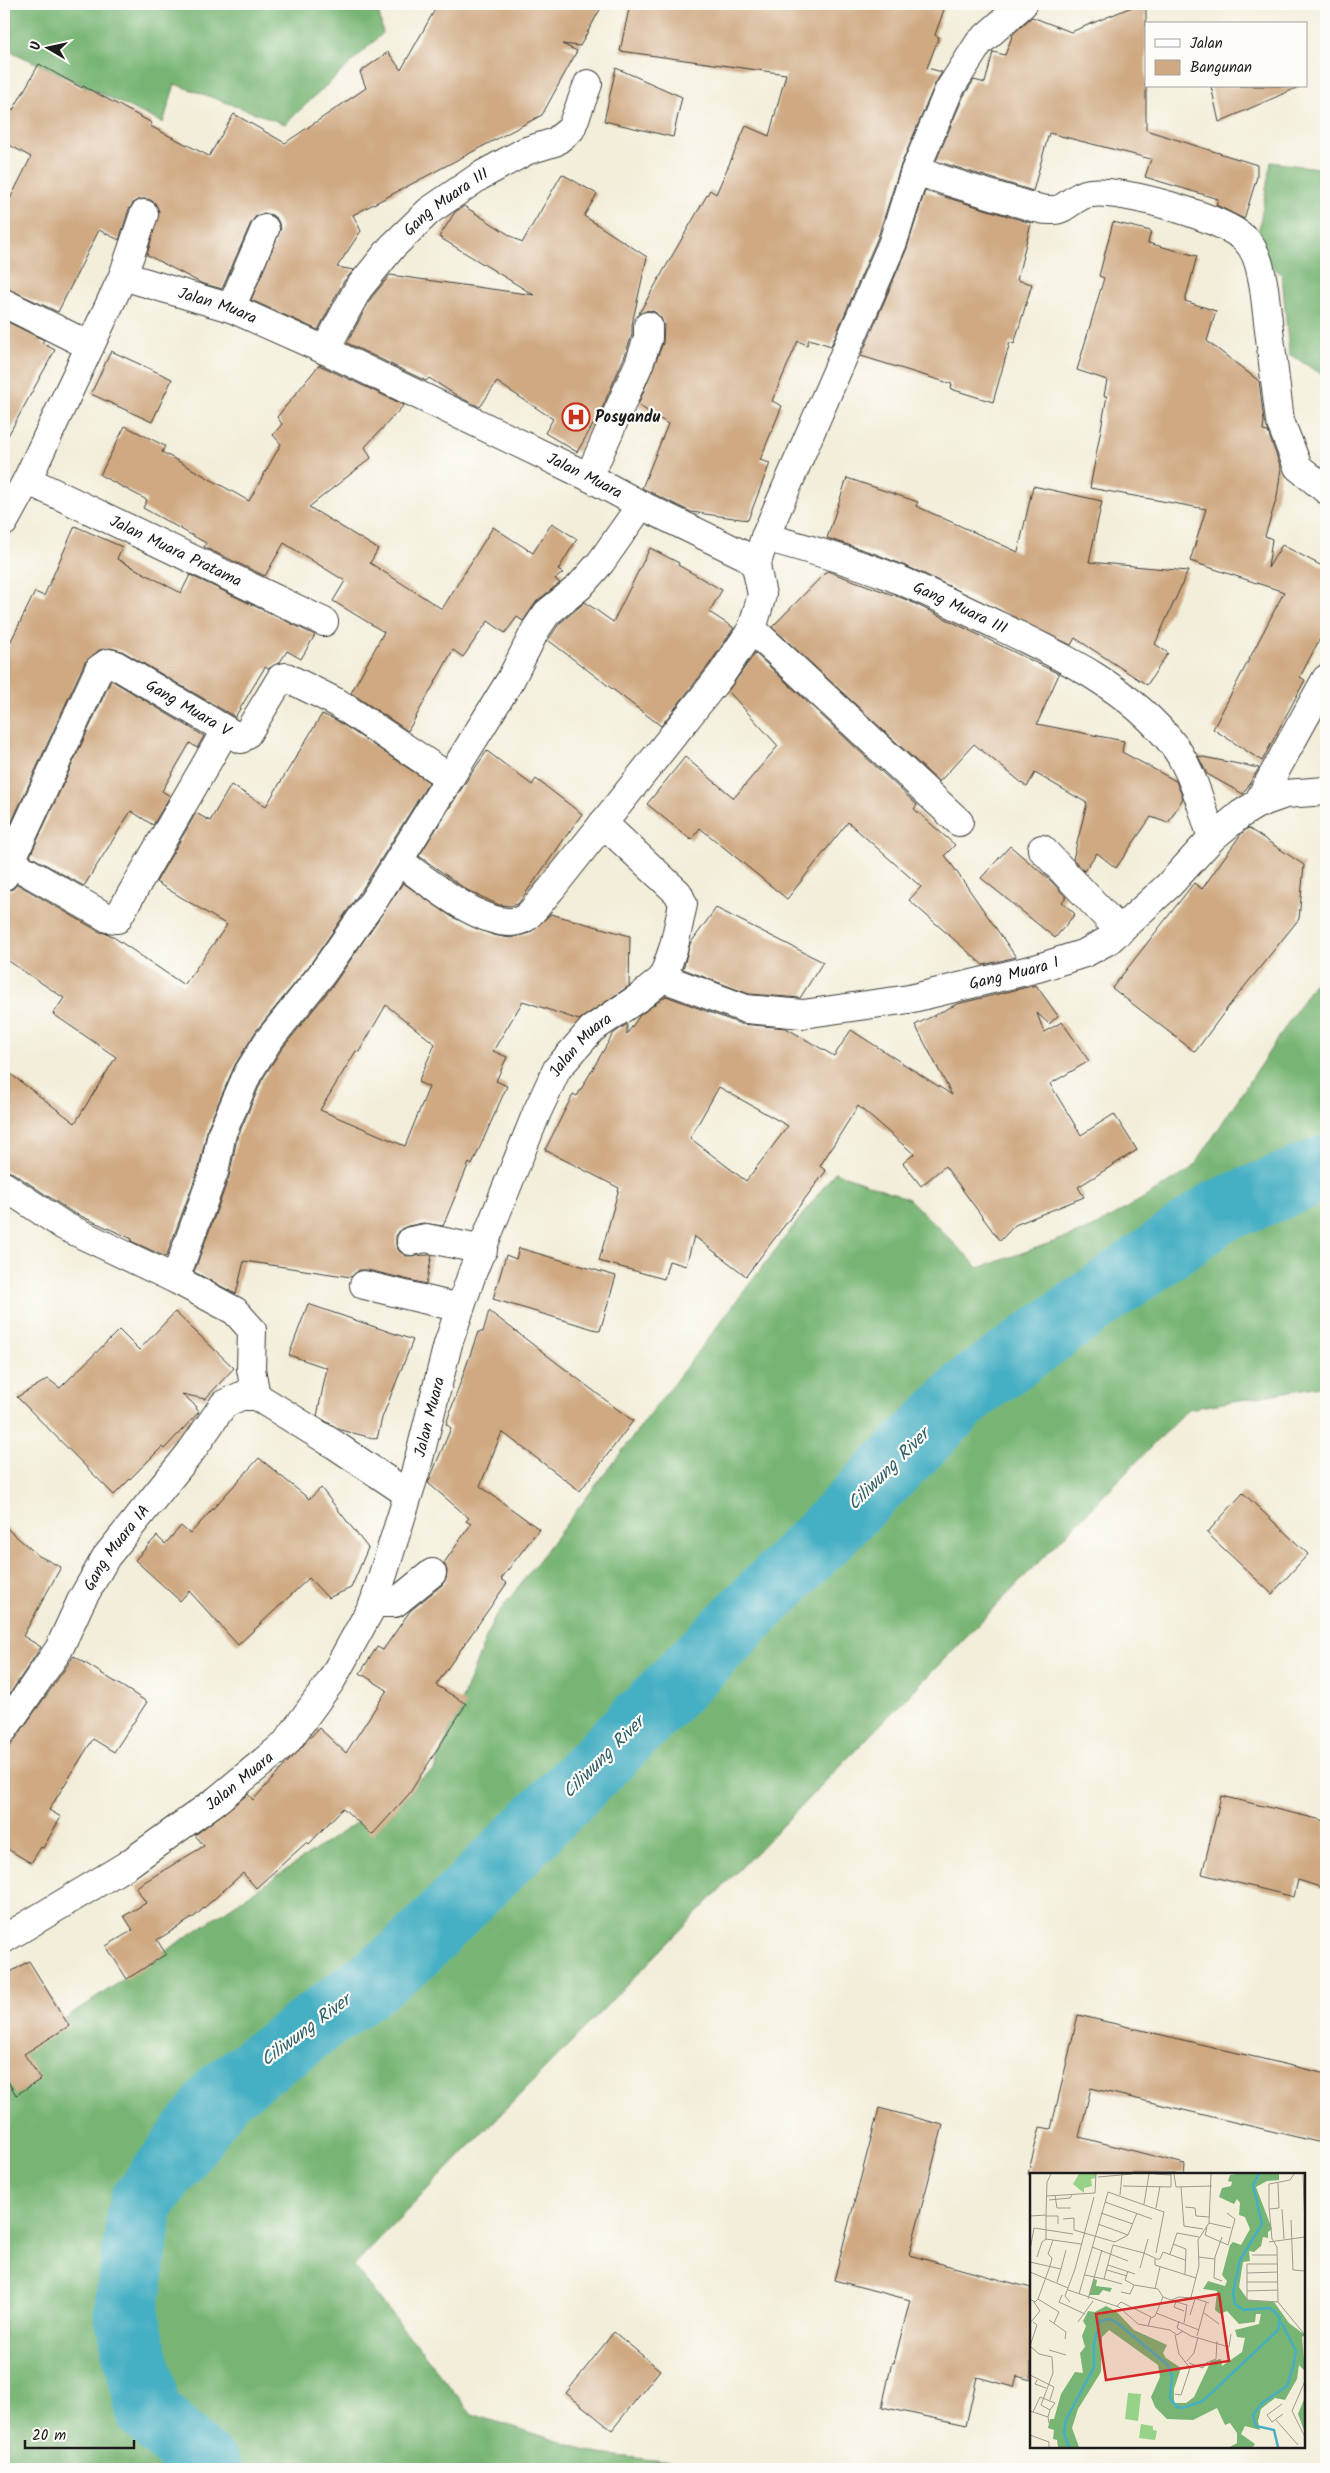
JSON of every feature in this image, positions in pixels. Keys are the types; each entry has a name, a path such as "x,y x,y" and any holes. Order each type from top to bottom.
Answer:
{"street":[{"path":"399,861 483,916 496,920 525,918 551,889 722,675 752,629 762,595 756,566 765,537 893,242 915,171 949,90 979,43 1023,4"},
{"name":"Gang Muara III","path":"325,350 358,289 392,247 429,211 480,176 526,151 555,142 571,128 588,84"},
{"path":"915,171 1017,202 1053,210 1067,205 1081,194 1102,192 1139,197 1176,208 1222,226 1245,240 1253,249 1260,267 1280,421 1298,467 1326,490"},
{"path":"4,522 27,480 123,276 144,214"},
{"path":"231,308 265,229"},
{"name":"Jalan Muara","path":"123,276 231,308 325,350 589,477 641,506 746,556 756,566"},
{"path":"4,303 90,346"},
{"path":"589,477 639,364 648,338 648,326"},
{"name":"Jalan Muara Pratama","path":"27,480 324,622"},
{"path":"175,1279 214,1172 222,1133 248,1073 268,1041 345,942 399,861 511,679 536,629 547,613 579,587 601,562 641,506"},
{"name":"Gang Muara III","path":"765,537 884,574 953,604 1074,663 1139,710 1155,724 1176,748 1202,808 1212,838"},
{"path":"752,629 959,822"},
{"name":"Gang Muara V","path":"7,869 99,668 104,664 114,664 238,739 243,738 281,678 286,677 338,703 450,778"},
{"path":"1257,804 1326,679"},
{"path":"7,869 108,918 117,918 225,731"},
{"name":"Gang Muara I","path":"663,978 746,1009 803,1014 909,999 1038,968 1085,952 1109,940 1169,885 1212,838 1241,814 1257,804 1285,794 1319,790"},
{"path":"603,823 678,893 683,904 674,946 663,978"},
{"path":"1042,848 1120,930"},
{"name":"Jalan Muara","path":"4,1939 127,1865 217,1800 286,1743 331,1681 374,1603 408,1494 448,1344 473,1271 537,1112 557,1070 592,1029 641,996 663,978"},
{"path":"4,1186 64,1226 175,1279 235,1311 252,1330 252,1369 256,1396 336,1445 408,1494"},
{"path":"411,1242 426,1238 483,1250"},
{"path":"364,1285 460,1308"},
{"name":"Gang Muara IA","path":"4,1729 59,1649 81,1601 106,1557 190,1453 224,1404 240,1396 256,1396"},
{"path":"374,1603 395,1603 432,1573"}],"green space":[{"path":"4,4 377,4 383,33 285,124 175,84 163,123 4,48"},
{"path":"1271,162 1326,169 1326,377 1289,354 1282,275 1255,250"},
{"path":"1324,968 1326,969 1326,1385 1188,1409 353,2266 472,2414 599,2454 736,2469 4,2469 4,2060 434,1770 493,1620 835,1172 909,1199 979,1268 1093,1228 1192,1169"}],"building":[{"path":"438,4 603,4 580,46 562,44 577,51 542,115 353,215 361,231 337,267 354,270 344,281 318,330 251,300 281,228 277,219 272,215 264,213 256,216 251,223 222,289 201,283 147,255 159,211 155,203 149,199 141,199 134,202 129,209 119,240 99,230 58,312 4,287 4,211 31,157 4,142 4,105 13,110 39,64 152,123 150,126 209,156 234,114 285,143 366,88 360,72 388,52 401,70"},
{"path":"630,4 946,4 935,35 939,37 927,68 942,72 935,84 901,165 878,237 831,346 809,339 807,345 798,341 772,401 782,406 760,460 770,463 748,520 691,512 642,488 668,424 638,405 663,343 664,326 661,318 655,312 648,310 638,315 710,190 716,194 746,126 769,136 786,74 620,51"},
{"path":"1139,4 1146,4 1146,130 1257,165 1257,177 1244,219 1216,205 1218,199 1145,177 1151,159 1049,133 1033,191 936,161 963,97 974,80 985,83 993,52 1005,55 1013,34 1032,17 1071,32"},
{"path":"616,68 682,97 673,137 604,121"},
{"path":"1211,88 1296,88 1219,122"},
{"path":"562,174 597,194 584,216 647,257 632,324 632,335 624,358 600,413 577,452 545,433 553,419 497,382 480,407 459,397 429,378 426,381 347,343 371,298 390,275 534,295 439,237 455,212 464,206 522,243"},
{"path":"925,191 1031,223 1017,280 1032,284 1014,344 1010,342 993,402 951,389 952,384 861,356 907,248"},
{"path":"1113,222 1151,231 1148,243 1197,256 1185,301 1216,311 1207,341 1259,381 1264,421 1263,431 1268,432 1281,468 1277,497 1265,536 1272,539 1268,568 1282,545 1326,568 1326,627 1300,677 1305,680 1262,761 1213,729 1284,592 1190,561 1206,509 1090,488 1107,396 1104,396 1107,380 1077,370 1104,278 1099,276"},
{"path":"4,320 44,340 42,343 55,350 4,443"},
{"path":"111,351 172,379 152,422 91,394"},
{"path":"319,365 404,405 365,447 371,458 309,507 378,549 370,563 442,609 493,527 533,553 552,523 577,539 558,570 563,573 555,579 560,583 537,601 523,621 517,617 505,633 488,621 463,657 453,650 408,731 351,693 384,632 333,601 345,581 284,543 265,576 204,547 206,543 143,508 147,500 100,475 125,426 165,446 162,452 249,501 281,444 273,435 282,424 277,417"},
{"path":"847,478 918,502 916,506 1018,552 1033,486 1102,501 1089,562 1188,571 1155,644 1168,653 1147,685 1075,638 1071,645 920,572 876,554 827,538"},
{"path":"75,526 122,547 117,559 181,593 190,575 315,635 301,659 287,651 280,662 268,669 265,667 235,717 122,651 111,648 99,650 85,662 4,839 4,655 35,592 44,596"},
{"path":"650,548 679,563 678,565 722,590 709,612 734,628 708,666 661,726 548,640 559,624 585,602 613,622"},
{"path":"827,571 907,600 1059,674 1037,724 1124,741 1122,752 1176,781 1183,798 1168,823 1151,817 1116,868 1097,853 1084,871 1073,859 1087,803 1035,773 1027,787 974,744 939,782 772,627"},
{"path":"755,653 917,805 914,809 955,845 945,855 1016,957 983,965 909,900 921,887 848,822 787,899 700,828 691,840 647,804 685,757 734,798 778,746 728,691"},
{"path":"111,680 204,736 197,748 190,743 162,791 170,796 153,825 131,811 84,886 30,856"},
{"path":"322,714 336,720 429,782 363,888 309,966 256,1031 235,1065 208,1127 199,1168 166,1257 131,1241 132,1239 72,1212 13,1173 4,1170 4,1069 75,1123 116,1057 53,1014 64,998 4,958 4,891 13,889 17,884 100,932 109,934 184,985 227,925 156,882 196,813 210,821 231,785 266,806"},
{"path":"487,751 532,785 536,779 582,814 518,904 510,906 499,905 467,890 419,856"},
{"path":"1198,756 1259,768 1243,794 1207,774"},
{"path":"1248,828 1304,865 1299,919 1228,1007 1195,1052 1112,988 1194,883 1202,889 1241,834"},
{"path":"1010,846 1049,879 1066,897 1062,902 1075,914 1055,938 981,878"},
{"path":"403,883 452,917 493,935 510,938 529,933 551,914 630,936 629,986 579,1020 523,1001 493,1051 507,1057 496,1081 507,1086 472,1165 469,1163 443,1226 423,1223 408,1226 401,1229 396,1236 396,1245 399,1251 406,1256 432,1255 426,1284 368,1270 359,1270 351,1277 244,1261 236,1294 194,1272 229,1177 237,1138 262,1080 281,1050 334,984","holes":["386,1005 435,1044 418,1082 429,1087 405,1146 320,1110 356,1051 359,1052"]},
{"path":"716,908 823,962 800,998 749,994 683,969 690,944"},
{"path":"1036,985 1058,1016 1049,1024 1037,1013 1044,1032 1062,1022 1089,1061 1050,1084 1081,1135 1114,1114 1137,1150 1078,1187 1084,1197 1015,1225 1000,1241 945,1166 921,1186 903,1163 914,1154 858,1106 820,1166 826,1171 746,1276 694,1236 686,1266 669,1261 664,1279 599,1261 619,1188 545,1150 573,1094 577,1096 613,1034 627,1024 627,1034 640,1015 666,996 741,1024 786,1028 834,1056 851,1030 952,1095 915,1025 957,1004","holes":["719,1087 788,1126 746,1181 690,1138"]},
{"path":"519,1248 616,1276 600,1331 493,1299 506,1255 516,1259"},
{"path":"308,1304 413,1340 382,1418 377,1439 341,1430 317,1416 327,1368 289,1355"},
{"path":"489,1311 633,1421 580,1491 502,1432 480,1486 539,1529 501,1579 507,1583 436,1685 466,1704 409,1794 372,1835 343,1808 309,1844 307,1842 256,1888 243,1873 194,1917 157,1940 166,1954 127,1979 106,1946 133,1930 124,1916 146,1903 136,1887 204,1846 195,1835 248,1794 253,1800 319,1728 346,1753 387,1690 360,1673 377,1647 383,1650 410,1611 442,1585 446,1579 447,1571 444,1563 471,1524 466,1521 469,1518 428,1483 451,1428 446,1424 478,1332 483,1332"},
{"path":"175,1312 234,1368 205,1399 182,1394 197,1407 199,1412 164,1449 162,1447 114,1495 17,1397 48,1379 60,1388 119,1330 139,1350"},
{"path":"259,1458 309,1499 321,1488 368,1548 351,1588 328,1598 309,1578 238,1645 189,1591 180,1601 135,1560 157,1536 165,1544 181,1526 190,1534"},
{"path":"1243,1493 1308,1554 1272,1594 1207,1533"},
{"path":"4,1526 39,1556 61,1567 23,1636 41,1647 7,1698 4,1696"},
{"path":"74,1656 147,1702 114,1752 93,1739 49,1810 61,1817 43,1848 41,1847 31,1863 4,1847 4,1755"},
{"path":"1221,1796 1326,1821 1326,1889 1298,1880 1294,1897 1202,1874"},
{"path":"29,1961 69,2026 24,2054 41,2079 16,2095 4,2075 4,1976"},
{"path":"1078,2015 1326,2074 1326,2144 1091,2088 1079,2137 1185,2164 1184,2173 1028,2174 1040,2127 1051,2129"},
{"path":"879,2108 943,2125 909,2255 1030,2288 1030,2380 1017,2376 1014,2387 977,2377 966,2425 882,2407 892,2362 894,2363 910,2300 834,2280"},
{"path":"614,2332 660,2370 612,2430 566,2393"}],"waterway":[{"name":"Ciliwung River","path":"209,2469 149,2413 126,2313 141,2204 224,2092 406,1957 971,1388 1218,1212 1326,1168"}],"place":[{"name":"Posyandu","path":"576,417"}]}
